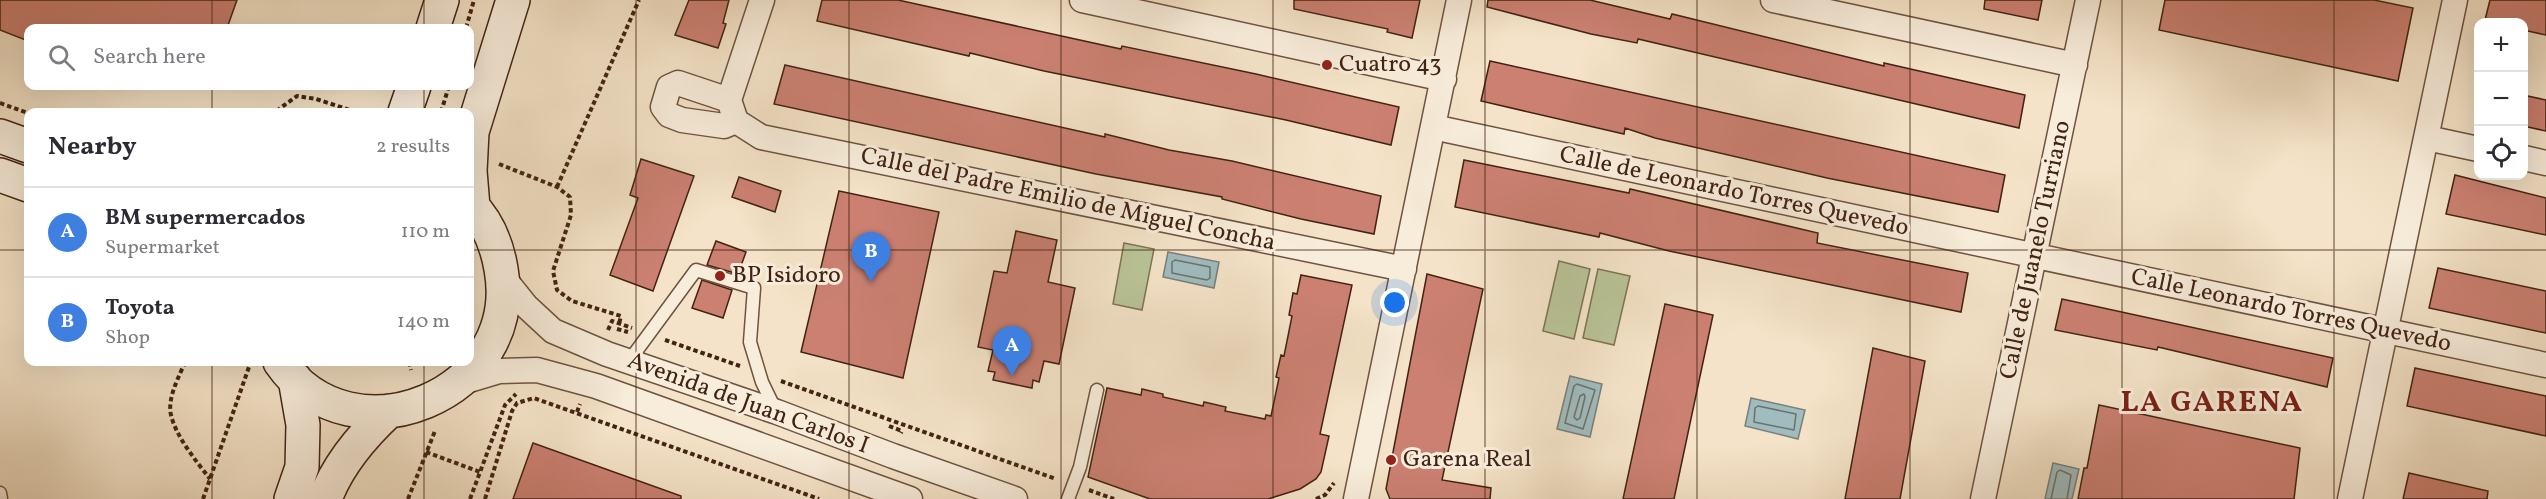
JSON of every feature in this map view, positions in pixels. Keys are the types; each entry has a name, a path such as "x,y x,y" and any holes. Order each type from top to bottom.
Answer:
{"street":[{"path":"474,126 513,0"},
{"name":"Calle del Padre Emilio de Miguel Concha","path":"762,0 732,111 761,137 1404,269"},
{"path":"1082,0 1444,79"},
{"path":"1356,499 1459,0"},
{"path":"1773,0 2074,65"},
{"name":"Calle de Juanelo Turriano","path":"1983,499 2088,0"},
{"path":"2350,499 2388,331 2455,0"},
{"path":"406,108 413,90"},
{"name":"Calle de Leonardo Torres Quevedo","path":"1433,127 2035,257"},
{"path":"0,136 24,145"},
{"path":"2427,138 2474,147"},
{"path":"2528,159 2546,163"},
{"path":"0,175 24,184"},
{"path":"275,368 316,394 355,410 389,411 426,403 459,383 473,369 494,335 503,296 502,276 493,240 474,211"},
{"name":"Calle Leonardo Torres Quevedo","path":"2035,257 2546,365"},
{"name":"Avenida de Juan Carlos I","path":"502,276 526,306 553,331 629,361 777,412 1015,499"},
{"path":"275,368 303,425 302,467 291,499"},
{"name":"Avenida de Juan Carlos I","path":"459,383 499,371 537,370 596,386 910,499"},
{"path":"325,499 332,481 363,435 389,411"}],"lane":[{"path":"629,361 696,270 720,276 754,288 750,342 762,382 777,412"},
{"path":"1068,499 1080,467 1097,390"},
{"path":"0,493 1,499"}],"path":[{"path":"467,24 474,0"},
{"path":"557,187 639,0"},
{"path":"442,108 448,90"},
{"path":"280,108 297,96 316,99 344,108"},
{"path":"0,103 24,112"},
{"path":"497,164 557,187 570,197 571,215 553,271 557,290 572,301 621,316"},
{"path":"183,366 174,389 171,415 186,446 210,480"},
{"path":"410,366 411,370"},
{"path":"203,499 210,480 275,368"},
{"path":"470,499 505,405 518,392 526,392"},
{"path":"485,499 512,411 517,403 534,398 819,499"},
{"path":"570,401 587,408"},
{"path":"408,499 435,431"},
{"path":"426,452 480,472"}],"green space":[{"path":"1124,243 1154,249 1142,310 1113,304"},
{"path":"1559,261 1590,269 1574,339 1543,331"},
{"path":"1598,269 1630,276 1614,345 1583,338"}],"water":[{"path":"1168,252 1219,262 1214,288 1163,277"},
{"path":"1570,376 1602,384 1590,437 1557,429"},
{"path":"1751,398 1805,410 1798,439 1745,426"},
{"path":"2053,463 2079,469 2072,499 2045,499"}],"building":[{"path":"0,0 237,0 228,24 24,24 24,39 0,30"},
{"path":"689,0 729,0 723,23 726,24 718,48 675,35"},
{"path":"822,0 898,0 1121,49 1122,46 1256,74 1399,107 1391,145 1286,120 1044,71 970,53 969,56 817,21"},
{"path":"1294,0 1420,0 1412,38 1387,32 1388,29 1294,9"},
{"path":"1488,0 1590,0 1670,19 1672,14 1884,66 1884,63 2025,95 2019,128 1638,39 1637,43 1591,34 1487,7"},
{"path":"1985,0 2042,0 2038,20 1984,9"},
{"path":"2165,0 2374,0 2413,8 2398,81 2159,30"},
{"path":"2490,0 2546,0 2546,35 2528,31 2528,18 2486,18"},
{"path":"1490,61 2005,175 1998,212 1827,178 1655,138 1625,128 1624,134 1481,101"},
{"path":"785,65 1105,137 1105,134 1169,150 1232,161 1381,196 1374,234 1301,219 1222,199 1222,197 1096,174 774,104"},
{"path":"2528,96 2546,100 2546,131 2528,127"},
{"path":"641,159 694,176 653,291 610,275 638,198 630,195"},
{"path":"1464,160 1629,193 1630,189 1818,233 1817,243 1968,273 1961,312 1669,251 1600,233 1599,237 1455,207"},
{"path":"2455,175 2546,198 2546,235 2446,214"},
{"path":"739,177 781,191 775,212 732,197"},
{"path":"839,191 939,212 903,378 801,352"},
{"path":"1016,231 1057,240 1048,282 1075,288 1059,364 1044,361 1039,382 1033,380 1032,388 993,380 995,372 988,371 993,350 978,347 994,271 1007,273"},
{"path":"716,241 746,252 738,274 707,265"},
{"path":"2438,268 2546,291 2546,333 2429,308"},
{"path":"1427,274 1483,289 1442,480 1491,488 1490,499 1390,499 1386,489"},
{"path":"1301,275 1352,285 1320,434 1329,436 1321,472 1316,479 1300,489 1268,499 1150,499 1088,477 1107,388 1141,395 1142,389 1163,394 1163,397 1203,406 1204,402 1226,407 1225,411 1265,419 1266,415 1271,416 1279,378 1276,377 1281,355 1284,356 1292,316 1289,315 1293,293 1297,294"},
{"path":"702,280 732,290 723,318 692,308"},
{"path":"2062,299 2333,358 2327,387 2158,347 2157,350 2055,330"},
{"path":"1665,304 1713,315 1674,499 1623,499"},
{"path":"1873,348 1925,361 1900,499 1845,499"},
{"path":"2415,368 2546,396 2546,436 2407,406"},
{"path":"2099,405 2300,448 2294,499 2078,499 2084,468 2087,468"},
{"path":"533,443 681,496 681,499 513,499"},
{"path":"2409,473 2488,491 2487,499 2403,499"}],"place":[{"name":"Cuatro 43","path":"1327,65"},
{"name":"BP Isidoro","path":"720,276"},
{"name":"Toyota","path":"871,282"},
{"name":"BM supermercados","path":"1012,376"},
{"name":"Garena Real","path":"1391,460"}],"district":[{"name":"LA GARENA","path":"2212,403"}]}
